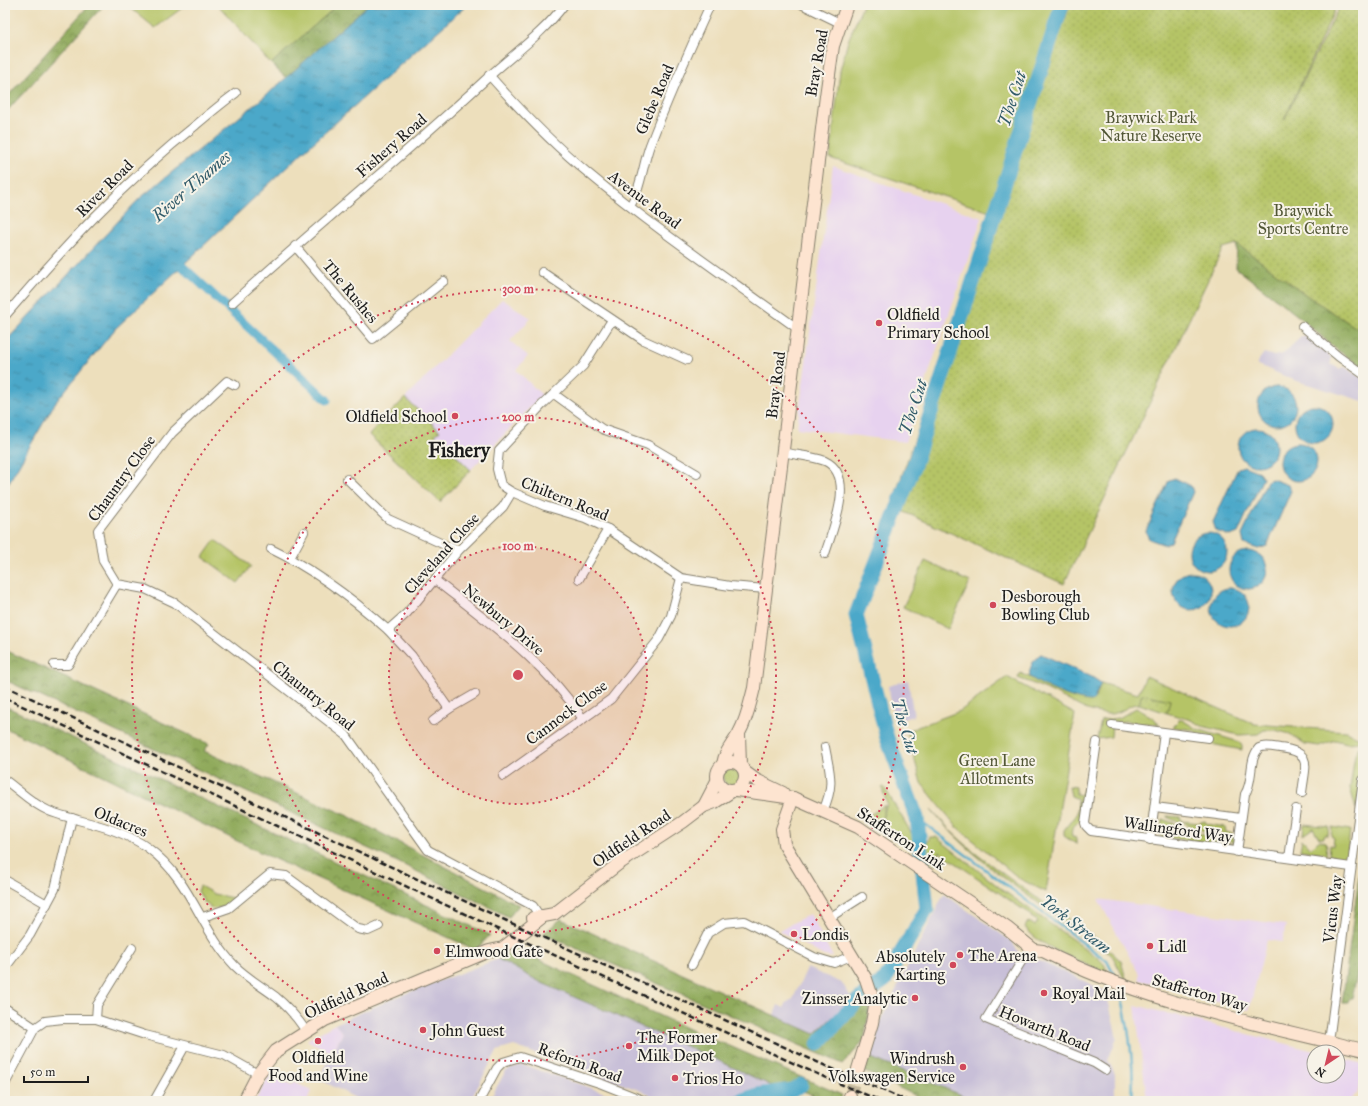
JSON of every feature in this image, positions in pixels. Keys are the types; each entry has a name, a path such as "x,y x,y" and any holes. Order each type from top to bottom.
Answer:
{"main road":[{"name":"Bray Road","path":"723,764 724,756 739,734 754,688 826,96 833,46 847,5"},
{"path":"717,781 723,788 734,790 744,781 739,734"},
{"path":"704,806 717,781 717,772 723,764 733,762 756,780 792,798 782,829 784,844 866,979 875,1006 872,1023 858,1069"},
{"name":"Oldfield Road","path":"244,1101 258,1074 276,1051 306,1031 335,1014 489,951 527,918 541,918 554,914 617,865 683,822 704,806 734,790"},
{"name":"Stafferton Link","path":"734,790 792,798 858,827 898,852 1007,928 1034,950"},
{"name":"Stafferton Way","path":"1034,950 1043,951 1110,982 1145,993 1233,1018 1363,1050"}],"street":[{"name":"Fishery Road","path":"232,303 295,246 429,132 489,75 540,31 564,5"},
{"name":"Glebe Road","path":"630,206 636,193 646,157 663,111 710,5"},
{"path":"803,5 840,23"},
{"name":"Avenue Road","path":"489,75 538,126 588,173 630,206 798,329"},
{"name":"River Road","path":"5,316 96,215 140,171 236,93"},
{"name":"The Rushes","path":"295,246 373,340 444,281"},
{"path":"542,272 644,340 686,360"},
{"name":"Chiltern Road","path":"612,320 583,366 500,451 497,469 501,485 512,492 545,506 585,518 608,529 681,578 730,586 766,589"},
{"path":"1302,326 1363,374"},
{"name":"Chauntry Close","path":"117,584 103,561 98,530 172,433 227,381 235,385"},
{"path":"554,394 602,429 648,445 697,474"},
{"path":"782,452 825,461 840,477 842,495 825,554"},
{"path":"347,478 388,519 458,551"},
{"name":"Cleveland Close","path":"388,630 407,613 458,551 503,507 512,492"},
{"path":"579,579 608,529"},
{"path":"290,558 304,532"},
{"path":"271,549 290,558 362,608 388,630 412,656 449,709"},
{"name":"Cannock Close","path":"503,776 611,699 659,638 671,616 681,578"},
{"name":"Newbury Drive","path":"435,580 527,654 575,706 583,719"},
{"path":"54,665 68,665 117,584"},
{"name":"Chauntry Road","path":"117,584 144,589 175,603 346,735 428,850 533,906 541,918"},
{"path":"433,721 449,709 475,694"},
{"path":"1112,725 1208,738"},
{"path":"1150,840 1156,807 1164,733"},
{"name":"Wallingford Way","path":"1097,742 1086,826 1091,831 1351,867"},
{"path":"1237,852 1245,794 1249,789 1257,749 1265,746 1295,750 1301,754 1306,762 1302,793"},
{"path":"823,811 831,795 832,783 825,747"},
{"name":"Oldacres","path":"5,780 26,798 40,807 51,812 104,826 129,836 148,847 176,874 203,917 217,944 236,966 278,998 292,1012 306,1031"},
{"name":"Vicus Way","path":"1329,1042 1363,780"},
{"path":"1156,807 1241,818"},
{"path":"1289,858 1296,809"},
{"path":"5,968 30,935 55,888 72,818"},
{"path":"203,917 229,908 270,874 286,876 358,929 368,931 379,926"},
{"path":"5,880 47,904"},
{"path":"828,918 862,897"},
{"path":"692,965 708,933 724,923 744,921 814,957 834,963 851,956"},
{"path":"96,1019 97,1004 132,948"},
{"name":"Howarth Road","path":"1034,950 1023,959 986,1019 1094,1062 1105,1070"},
{"path":"5,1008 35,1028"},
{"path":"5,1084 35,1028 45,1021 63,1018 96,1019 144,1036 224,1055 258,1074"},
{"path":"154,1101 185,1046"},
{"name":"Reform Road","path":"479,1101 497,1068 503,1062 520,1056 602,1084 645,1101"}],"shaded area":[{"name":"Oldfield Primary School","path":"833,166 982,218 905,442 797,428"},
{"name":"Oldfield School","path":"502,299 531,318 510,341 528,356 516,370 542,395 440,502 369,435"},
{"path":"1302,336 1306,336 1331,357 1331,364 1339,369 1345,367 1363,379 1363,401 1294,380 1256,364 1264,353 1274,356 1283,354"},
{"path":"908,680 914,716 894,721 888,686"},
{"path":"944,894 1011,941 1020,954 1042,962 1106,991 1117,1038 1108,1060 1115,1074 1115,1101 977,1101 869,1057 878,1026"},
{"path":"1098,899 1286,925 1282,942 1267,940 1249,1010 1139,980 1139,974"},
{"path":"810,914 833,957 824,956 779,931"},
{"path":"498,959 542,983 711,1057 772,1086 767,1089 733,1097 723,1101 646,1101 650,1094 514,1046 497,1051 470,1101 361,1101 319,1079 343,1033 335,1024 399,996"},
{"path":"807,968 842,983 852,999 815,1034 774,1015 778,1005 784,1008 787,1002 793,999"},
{"path":"1135,1005 1306,1049 1306,1084 1346,1084 1346,1059 1363,1064 1359,1091 1349,1101 1147,1101"},
{"path":"335,1024 343,1033 332,1053 307,1040"},
{"path":"521,1065 628,1101 489,1101 505,1072 511,1068"},
{"path":"271,1073 292,1086 294,1082 312,1091 307,1101 255,1101"}],"green space":[{"path":"89,5 104,5 5,113 5,99"},
{"path":"127,5 186,5 155,28"},
{"path":"218,5 328,5 332,10 271,64"},
{"path":"328,5 368,5 286,78 271,64 332,10"},
{"path":"863,5 1057,5 993,213 830,158 840,71 848,41"},
{"name":"Braywick Park Nature Reserve","path":"1070,5 1337,5 1284,120 1340,5 1363,5 1363,332 1309,297 1237,244 1223,248 1064,584 891,506"},
{"path":"1237,244 1309,297 1363,332 1363,367 1337,350 1298,316 1236,268"},
{"path":"405,398 440,431 435,435 471,470 440,502 369,435"},
{"path":"215,540 251,566 238,583 203,557"},
{"name":"Desborough Bowling Club","path":"925,561 970,582 948,629 903,607"},
{"path":"5,650 209,744 204,751 348,816 519,905 509,917 406,866 5,680"},
{"path":"1020,673 1072,696 1096,697 1101,683 1138,694 1146,676 1254,724 1346,731 1363,740 1363,742 1347,743 1335,740 1319,746 1305,744 1290,734 1275,730 1264,730 1258,734 1239,735 1202,726 1191,720 1167,713 1170,700 1142,694 1139,704 1133,705 1117,713 1108,714 1093,712 1082,708 1048,690 1018,678"},
{"name":"Green Lane Allotments","path":"1007,677 1075,714 1046,892 1020,879 957,827 921,783 907,731 960,711"},
{"path":"1142,694 1170,700 1167,713 1139,704"},
{"path":"5,706 490,935 476,950 268,856 5,728"},
{"path":"1136,708 1154,718 1159,725 1145,723 1140,726 1136,725 1134,722 1124,721 1112,724 1111,737 1097,739 1101,720 1119,718"},
{"path":"1179,720 1182,720 1197,729 1239,742 1242,746 1242,750 1211,744 1211,736 1197,734 1194,730 1172,727"},
{"path":"1359,747 1363,748 1363,776 1356,809 1350,788 1355,755"},
{"path":"732,768 738,771 741,777 738,783 732,786 726,783 723,777 726,771"},
{"path":"1069,786 1076,787 1076,794 1081,795 1084,788 1087,791 1082,818 1073,827 1071,832 1072,836 1076,838 1076,844 1064,836 1064,830 1077,813 1078,799 1071,796"},
{"path":"884,787 918,844 917,849 884,827 882,823 882,827 870,819 870,815 885,805 882,819 887,804 882,788"},
{"path":"931,810 955,835 979,856 1097,939 1121,961 1126,979 1124,978 1113,957 1102,946 1034,900 990,867 950,831"},
{"path":"1167,816 1180,817 1183,821 1178,822"},
{"path":"1162,819 1176,824 1176,831 1181,833 1184,832 1185,835 1192,837 1198,833 1214,838 1218,843 1225,842 1233,845 1162,837 1160,833"},
{"path":"1183,821 1198,823 1205,821 1207,824 1225,827 1226,832 1233,834 1232,838 1238,838 1235,843 1226,839 1226,836 1221,832 1215,835 1187,825"},
{"path":"1304,824 1329,827 1328,835 1325,835 1324,838 1319,838 1313,828 1303,835"},
{"path":"1332,827 1350,830 1347,858 1329,857 1330,845 1333,846 1334,838 1331,836"},
{"path":"930,837 936,837 1004,891 1097,957 1104,964 1108,973 1051,948 1040,941 1025,927 1028,922 1035,926 1038,921 940,852 934,858 939,861 936,865 929,860 926,844"},
{"path":"1302,839 1310,848 1320,840 1325,842 1327,845 1326,856 1323,853 1300,850"},
{"path":"1363,845 1363,949 1352,998 1349,998 1348,1003 1342,1003"},
{"path":"200,886 214,894 237,899 224,907 213,909 205,903 198,891"},
{"path":"561,919 815,1034 852,999 863,1002 868,1005 869,1012 864,1041 843,1064 543,934"},
{"path":"516,949 712,1040 725,1044 842,1095 840,1101 826,1101 806,1092 772,1086 711,1057 542,983 498,959"},
{"path":"869,1057 976,1101 927,1101 863,1071"}],"water":[{"name":"River Thames","path":"368,5 467,5 302,153 115,329 55,403 5,489 5,342 139,199 270,92"},
{"path":"1273,387 1281,387 1291,392 1295,399 1295,413 1291,420 1281,425 1273,425 1263,420 1261,417 1258,410 1258,402 1263,392 1266,390"},
{"path":"1310,405 1318,405 1328,410 1332,417 1332,431 1328,438 1318,443 1310,443 1300,438 1298,435 1295,428 1295,420 1300,410 1303,408"},
{"path":"1253,428 1261,428 1271,433 1275,440 1275,454 1271,461 1261,466 1253,466 1243,461 1241,458 1238,451 1238,443 1243,433 1246,431"},
{"path":"1294,443 1302,443 1312,448 1316,455 1316,469 1312,476 1302,481 1294,481 1284,476 1282,473 1279,466 1279,458 1284,448 1287,446"},
{"path":"1244,466 1259,472 1263,478 1238,533 1230,536 1216,531 1213,522 1238,468"},
{"path":"1175,478 1191,486 1193,492 1171,542 1165,545 1149,539 1146,531 1169,480"},
{"path":"1272,479 1288,485 1291,491 1267,546 1258,549 1244,544 1242,535 1267,481"},
{"path":"1204,533 1212,533 1222,538 1226,545 1226,559 1222,566 1212,571 1204,571 1194,566 1192,563 1189,556 1189,548 1194,538 1197,536"},
{"path":"1244,551 1252,551 1262,556 1266,563 1266,577 1262,584 1252,589 1244,589 1234,584 1232,581 1229,574 1229,566 1234,556 1237,554"},
{"path":"1188,572 1196,572 1206,577 1210,584 1210,598 1206,605 1196,610 1188,610 1178,605 1176,602 1173,595 1173,587 1178,577 1181,575"},
{"path":"1226,588 1234,588 1244,593 1248,600 1248,614 1244,621 1234,626 1226,626 1216,621 1214,618 1211,611 1211,603 1216,593 1219,591"},
{"path":"1041,654 1092,677 1101,683 1093,701 1079,699 1061,693 1030,677 1032,664"}],"waterway":[{"name":"The Cut","path":"818,1044 858,1000 885,980 927,909 917,818 887,738 856,615 913,468 1062,5"},
{"path":"182,266 327,400"},
{"name":"York Stream","path":"917,818 1107,961 1116,979"},
{"name":"York Stream","path":"1120,989 1126,1016 1132,1059 1132,1101"},
{"path":"740,1101 758,1095 793,1090 801,1085"}],"tunnel":[{"path":"850,1096 858,1069"}],"railway":[{"path":"5,686 507,921 826,1066 908,1101"},
{"path":"5,698 499,930 824,1077 881,1101"}],"place":[{"name":"Oldfield Primary School","path":"879,323"},
{"name":"Oldfield School","path":"455,416"},
{"name":"Desborough Bowling Club","path":"993,605"},
{"name":"Londis","path":"794,934"},
{"name":"Lidl","path":"1150,946"},
{"name":"Elmwood Gate","path":"437,951"},
{"name":"The Arena","path":"960,955"},
{"name":"Absolutely Karting","path":"953,965"},
{"name":"Royal Mail","path":"1044,993"},
{"name":"Zinsser Analytic","path":"915,998"},
{"name":"John Guest","path":"423,1030"},
{"name":"Oldfield Food and Wine","path":"318,1041"},
{"name":"The Former Milk Depot","path":"629,1046"},
{"name":"Windrush Volkswagen Service","path":"963,1067"},
{"name":"Trios Ho","path":"675,1078"}],"district":[{"name":"Fishery","path":"459,450"}],"park label":[{"name":"Braywick Sports Centre","path":"1303,219"}]}
